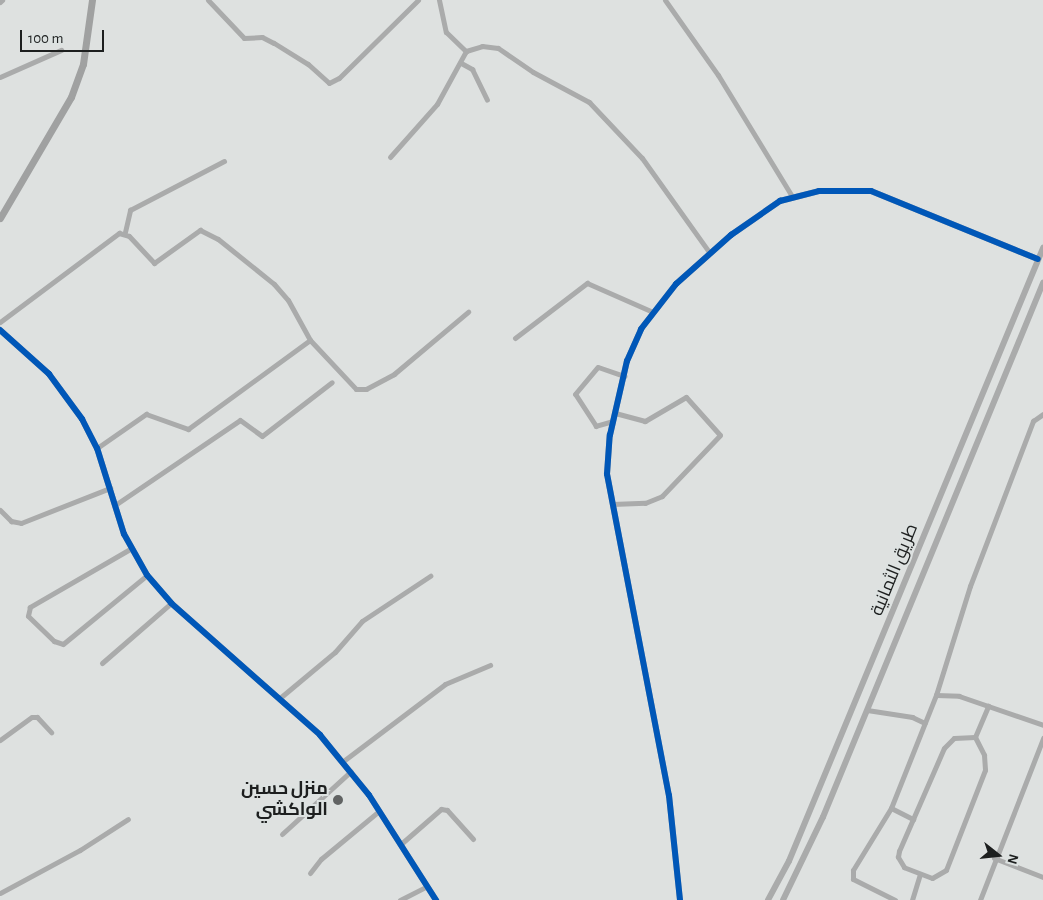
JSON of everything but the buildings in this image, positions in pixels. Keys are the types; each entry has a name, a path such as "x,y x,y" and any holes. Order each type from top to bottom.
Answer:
{"main road":[{"path":"0,218 71,97 83,64 92,0"}],"street":[{"path":"208,0 244,38 262,37 274,43 308,64 329,83 339,78 418,0"},
{"path":"439,0 446,32 466,51"},
{"path":"665,0 718,74 792,196"},
{"path":"466,51 482,46 498,48 516,62 589,102 642,158 709,252"},
{"path":"0,77 61,50"},
{"path":"390,156 433,110 466,51"},
{"path":"461,63 472,69 487,100"},
{"path":"125,232 130,210 224,161"},
{"path":"680,900 669,796 612,504 607,462 613,421 631,349 653,312 709,252 776,203 792,196 835,190 871,191 1038,260"},
{"path":"125,232 154,262 193,233 200,230 211,234 282,292 310,340 349,384 363,390 416,358 468,312"},
{"path":"0,322 119,233 125,232"},
{"name":"طريق الثمانية","path":"768,900 789,861 1043,248"},
{"path":"514,338 586,283 653,312"},
{"path":"783,900 823,817 1043,283"},
{"path":"0,330 58,386 82,418 97,448 130,549 147,575 171,603 281,698 351,771 402,843 436,900"},
{"path":"97,448 146,414 188,429 310,340"},
{"path":"613,421 596,426 575,394 598,367 624,376"},
{"path":"115,505 240,420 262,436 332,382"},
{"path":"612,504 645,503 662,496 720,435 686,397 644,421 615,413"},
{"path":"895,900 852,876 891,808 936,695 970,586 1033,421 1043,414"},
{"path":"0,510 11,521 20,523 110,488"},
{"path":"130,549 30,607 28,616 54,641 63,644 147,575"},
{"path":"281,698 335,652 362,621 430,576"},
{"path":"102,664 171,603"},
{"path":"342,762 446,684 490,665"},
{"path":"936,695 956,695 1043,725"},
{"path":"975,737 954,738 944,748 898,857 904,867 932,878 946,870 979,787 986,762 975,737 988,706"},
{"path":"867,710 912,717 925,723"},
{"path":"0,740 32,717 38,718 51,732"},
{"path":"980,900 994,858 1043,738"},
{"path":"282,834 351,771"},
{"path":"891,808 913,819"},
{"path":"402,843 442,809 447,810 473,839"},
{"path":"310,873 321,859 379,811"},
{"path":"0,893 80,850 128,819"},
{"path":"994,858 1043,878"},
{"path":"912,900 920,874"},
{"path":"400,900 427,886"}],"cycle path":[{"path":"680,900 669,796 607,474 610,435 627,361 641,329 676,284 731,235 780,201 819,191 871,191 1038,259"},
{"path":"0,330 49,374 82,419 97,448 124,534 147,575 171,603 320,735 369,795 436,900"}],"place":[{"name":"منزل حسين الواكشي","path":"338,800"}]}
